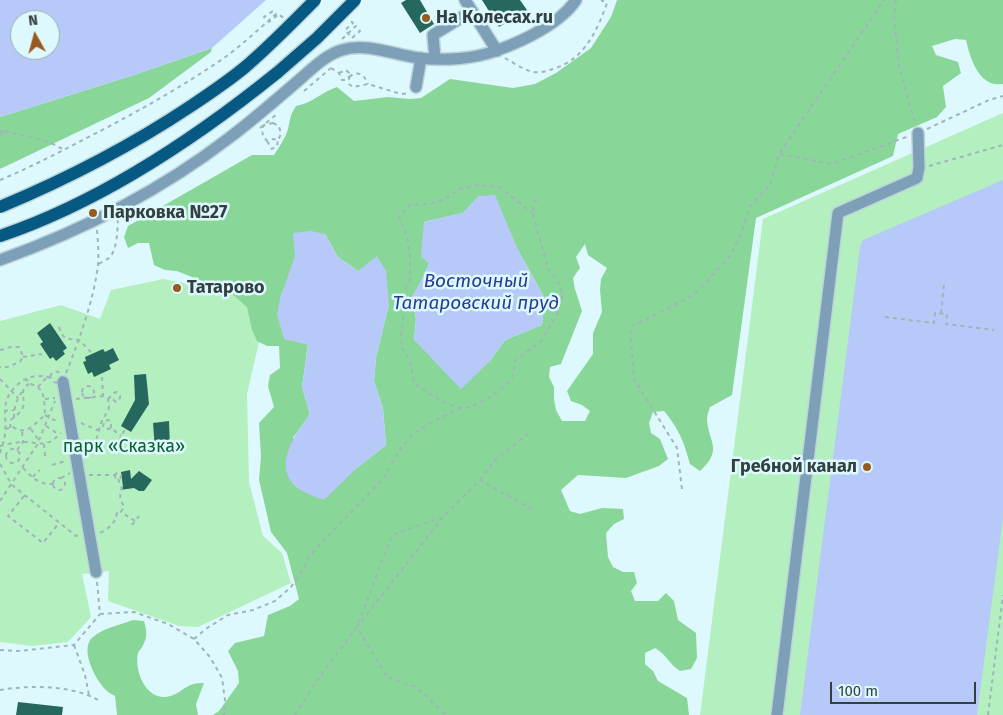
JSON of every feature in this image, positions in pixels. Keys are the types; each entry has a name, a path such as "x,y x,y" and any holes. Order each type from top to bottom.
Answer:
{"main road":[{"path":"0,207 49,186 159,127 243,69 316,0"},
{"path":"0,236 63,210 111,186 176,148 278,72 317,38 355,0"}],"street":[{"path":"465,0 497,51"},
{"path":"0,260 100,218 197,162 335,52 354,47 366,47 435,59 497,51 531,35 554,21 565,13 576,0"},
{"path":"435,59 433,35 472,11"},
{"path":"416,87 421,58"},
{"path":"777,715 838,213 917,178 919,168 918,133"},
{"path":"63,382 62,398 71,422 96,572"}],"path":[{"path":"512,53 503,57 532,72 545,72 563,65 582,52 591,41 608,1 601,0"},
{"path":"682,489 677,448 634,380 630,327 694,295 731,256 750,206 770,185 779,154 884,0"},
{"path":"896,0 894,16 899,67 918,133"},
{"path":"0,180 64,150 161,98 245,42 262,26 269,20 276,14 273,11 264,18 269,22 279,14"},
{"path":"343,38 349,32 356,26 360,31 352,38 348,34 345,30 352,23 350,20"},
{"path":"300,94 336,65"},
{"path":"331,68 339,73 342,80 346,80 353,74 360,73 368,84"},
{"path":"339,73 346,70 349,84 353,87 368,84 400,94 414,91 416,87"},
{"path":"779,154 832,164 918,133 989,100 1003,96"},
{"path":"257,130 279,113"},
{"path":"273,124 279,126 281,134 277,146 272,149 263,136 264,125 273,124"},
{"path":"0,134 5,131 25,138 42,140 64,150"},
{"path":"267,141 278,140"},
{"path":"917,178 925,169 932,165 1003,145"},
{"path":"461,408 430,395 414,384 410,360 402,348 401,330 405,310 403,294 410,278 410,254 407,237 399,216 410,205 428,204 443,200 460,189 478,185 500,187 533,214"},
{"path":"194,639 228,615 254,610 275,601 291,587 302,572 309,557 322,541 384,478 398,452 412,435 428,424 461,408 470,407 496,393 512,378 515,362 541,341 558,313 562,298 560,284 548,269 533,214 534,202 540,198"},
{"path":"98,264 109,258 115,246 118,219 111,223"},
{"path":"0,501 23,468 39,441 49,418 62,398 63,382 80,340 93,289 98,264 97,230"},
{"path":"941,313 944,285"},
{"path":"885,318 934,323 935,313 941,313 947,314 946,324 994,330"},
{"path":"59,327 61,335 67,339 80,340 91,352"},
{"path":"0,350 19,347 23,357"},
{"path":"0,367 16,364 23,357 42,354"},
{"path":"0,453 5,430 4,403 12,390 26,379 37,376 49,377 38,387"},
{"path":"102,377 102,396"},
{"path":"5,430 10,428 30,429 45,415 45,399 38,387 30,384 26,379"},
{"path":"0,380 18,398"},
{"path":"14,418 14,410 18,398 24,388 30,384"},
{"path":"87,386 92,387 94,392 89,398 83,394 83,389 87,386"},
{"path":"10,428 11,420 22,410 24,404 22,392"},
{"path":"45,399 79,400 102,396 109,399 110,408 95,444 87,447 74,446"},
{"path":"4,411 14,410"},
{"path":"45,415 49,418 80,422 100,431"},
{"path":"103,421 109,420 112,422 111,428"},
{"path":"103,421 103,427 111,428 121,436"},
{"path":"1,446 23,442 44,444 59,435 71,422"},
{"path":"46,426 59,435"},
{"path":"30,429 39,441"},
{"path":"17,450 23,442 22,430"},
{"path":"119,441 125,430"},
{"path":"295,715 315,683 443,517 480,480 496,459 528,434"},
{"path":"44,444 45,456"},
{"path":"10,449 17,450 20,454 19,460 16,462 7,460 6,454 10,449"},
{"path":"52,465 76,458"},
{"path":"0,464 12,485 76,536 89,537 107,529 117,518 117,512 121,512 124,506 120,500 122,489 116,475"},
{"path":"23,468 38,482 53,484 58,491 64,489 66,484 63,479 58,478 53,484"},
{"path":"33,477 40,470"},
{"path":"79,475 116,475 119,473 121,476 118,479"},
{"path":"480,480 532,510"},
{"path":"24,496 8,516 43,543 59,523"},
{"path":"121,512 135,521"},
{"path":"132,525 139,516"},
{"path":"357,628 392,535 443,517"},
{"path":"0,650 19,651 74,645 100,614 96,572"},
{"path":"988,715 1003,595"},
{"path":"100,614 134,612 168,624 194,639 210,657 222,678 225,700 224,715"},
{"path":"357,628 387,677 416,687 446,715"},
{"path":"74,645 85,675 89,695"},
{"path":"0,690 40,686 89,695 98,700"}],"green space":[{"path":"617,0 1003,0 1003,84 995,84 982,77 973,63 966,40 955,39 932,46 936,55 958,62 961,73 943,86 946,107 937,117 898,134 893,156 756,218 732,395 710,407 707,419 713,451 711,457 700,471 690,464 680,436 664,411 653,412 649,423 651,433 660,439 668,459 659,466 626,478 578,475 561,490 570,511 580,514 602,508 623,509 624,519 614,524 606,533 608,557 613,567 623,572 634,572 637,583 631,591 635,601 658,601 666,593 674,601 678,620 696,633 697,658 691,669 680,671 655,648 645,653 645,664 653,671 658,681 687,698 689,715 213,715 219,711 239,683 238,671 228,651 235,643 264,636 268,615 290,606 299,599 287,553 271,532 259,480 261,456 259,423 274,407 268,386 270,375 280,368 279,346 267,346 257,341 252,330 247,307 231,293 177,271 165,270 154,265 149,243 138,243 128,248 124,237 128,226 252,155 274,155 285,136 291,115 296,106 302,105 331,89 337,87 354,101 388,97 421,98 450,79 513,88 535,84 556,73 591,48 611,17","holes":["479,196 518,250 545,299 542,325 505,340 489,362 414,340 416,319 412,297 429,264 424,222 463,213","325,234 338,257 358,271 389,304 376,357 374,381 383,409 386,445 357,468 293,438 310,414 302,387 308,344 289,276 295,257","585,244 588,255 607,268 601,279 602,312 593,333 593,354 567,391 571,401 582,405 590,411 585,421 562,421 556,410 554,387 549,377 550,367 561,364 582,311 573,278 580,268 576,257"]},
{"path":"212,48 211,52 149,98 0,169 0,117 134,75"},
{"name":"Гребной канал","path":"1003,113 1003,715 700,715 763,219"},
{"name":"парк «Сказка»","path":"163,279 269,299 247,394 249,482 263,536 282,553 291,583 198,627 179,626 108,601 109,571 82,574 91,617 68,642 32,646 0,642 0,321 61,305 100,319 111,290"},
{"path":"133,620 144,621 146,632 146,637 138,653 137,660 142,682 152,693 165,697 176,694 192,684 204,683 196,704 198,715 117,715 115,696 106,690 93,671 88,656 89,642 97,634 107,629"}],"water":[{"path":"0,0 266,0 212,48 134,75 0,117"},
{"name":"Гребной канал","path":"1003,180 1003,518 977,715 800,715 860,247 863,240"},
{"name":"Восточный Татаровский пруд","path":"495,195 518,250 545,299 542,325 505,340 489,362 461,389 414,340 416,319 412,297 429,264 421,256 424,222 463,213 479,196"},
{"path":"311,231 325,234 338,257 358,271 377,256 386,271 389,304 376,357 374,381 383,409 386,445 357,468 324,500 298,489 288,475 286,466 289,448 310,414 302,387 308,345 284,339 277,315 280,298 295,257 293,233"}],"building":[{"path":"406,0 420,0 434,24 420,33 401,3"},
{"path":"482,0 520,0 527,10 499,27"},
{"path":"50,323 67,348 63,351 65,354 56,361 53,357 50,359 40,344 43,342 37,333"},
{"path":"113,348 119,360 109,365 111,369 94,377 92,372 88,374 83,362 86,361 85,357 103,349 105,352"},
{"path":"146,374 149,404 131,432 121,426 135,400 134,375"},
{"path":"169,421 170,447 155,449 153,423"},
{"path":"130,470 131,479 139,471 152,480 144,491 134,488 120,490 123,487 121,472"},
{"path":"18,702 63,707 62,715 16,715"}],"place":[{"name":"На Колесах.ru","path":"426,18"},
{"name":"Парковка №27","path":"93,213"},
{"name":"Татарово","path":"177,288"},
{"name":"Гребной канал","path":"867,467"}]}
